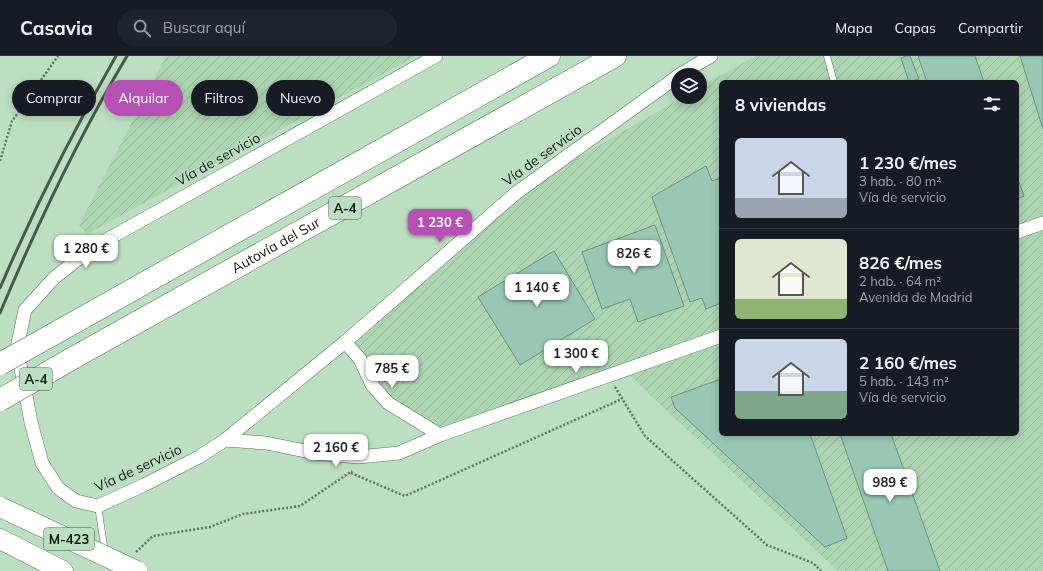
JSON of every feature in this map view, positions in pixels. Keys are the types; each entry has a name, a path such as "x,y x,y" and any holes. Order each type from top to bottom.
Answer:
{"highway":[{"name":"A-4","path":"0,364 549,56"},
{"name":"Autovía del Sur","path":"0,400 615,56"}],"main road":[{"name":"M-423","path":"0,507 135,563"},
{"name":"M-423","path":"0,540 63,571"}],"street":[{"name":"Vía de servicio","path":"436,56 92,248 54,278 25,310 17,348 31,422 42,463 58,488 76,501 98,506 144,486 199,457 225,440 345,342 516,193 671,80"},
{"name":"Vía de servicio","path":"690,68 711,56"},
{"path":"1019,231 1043,222"},
{"path":"225,440 266,443 315,453 354,457 398,453 440,435 719,337"},
{"path":"345,342 360,359 372,385 388,404 440,435"}],"lane":[{"path":"827,56 833,80"},
{"path":"98,506 106,564"}],"path":[{"path":"0,160 12,121 58,56"},
{"path":"607,376 645,436 767,545 814,563 821,571"},
{"path":"351,473 405,496 622,399"},
{"path":"135,563 152,536 210,527 243,514 300,506 351,473 354,457"}],"shaded area":[{"path":"166,56 416,56 335,100 335,80 266,80 266,116 305,116 87,234 79,225 135,116 183,116 183,80 154,80"},
{"path":"755,56 1043,56 1043,571 838,571 630,376 440,435 388,403 345,342 516,193 671,104 707,104 707,83"}],"building":[{"path":"910,56 919,79 908,80 901,58"},
{"path":"918,56 975,56 983,80 926,80"},
{"path":"1020,56 1043,56 1043,129"},
{"path":"706,166 712,181 719,179 719,304 706,309 702,298 690,302 652,197"},
{"path":"1019,182 1024,196 1019,198"},
{"path":"655,225 684,306 638,322 630,299 602,309 582,252"},
{"path":"554,251 595,319 520,365 478,297"},
{"path":"719,380 719,436 811,436 847,538 825,547 675,408 671,397"},
{"path":"841,436 892,436 940,571 888,571"}],"railway":[{"path":"0,288 26,229 55,170 116,56"},
{"path":"0,313 59,182 92,118 127,56"}]}
